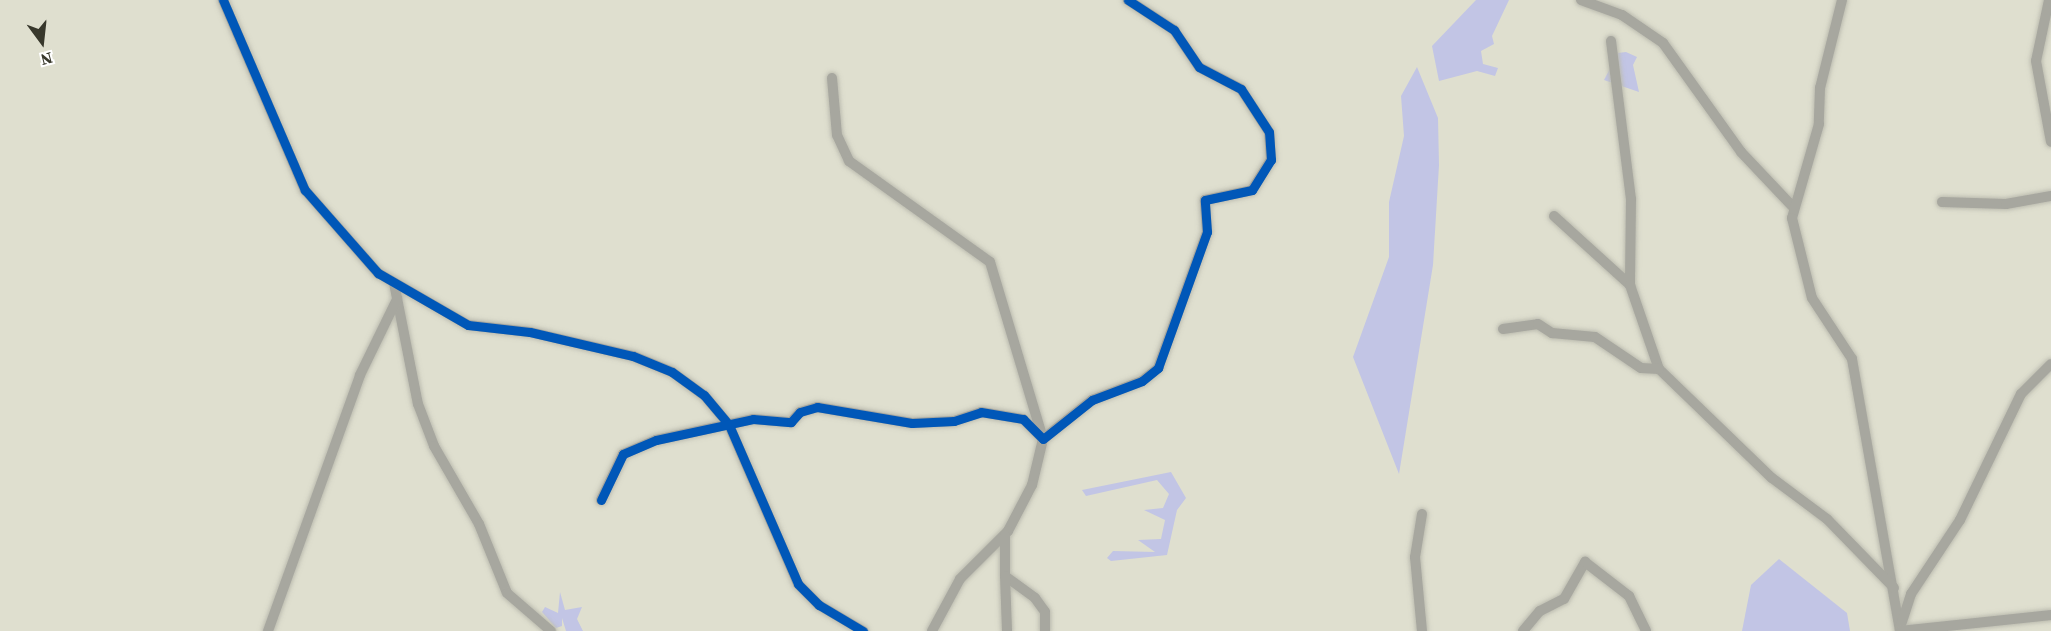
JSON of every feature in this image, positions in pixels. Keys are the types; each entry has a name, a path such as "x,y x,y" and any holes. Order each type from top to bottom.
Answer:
{"street":[{"path":"223,0 305,190 394,283 468,325 530,332 633,356 672,372 705,395 729,424 798,584 819,605 863,631"},
{"path":"1043,440 1092,400 1142,381 1158,368 1207,232 1205,200 1252,190 1271,160 1269,132 1241,90 1199,67 1174,30 1128,0"},
{"path":"1581,0 1622,15 1663,43 1742,153 1792,206"},
{"path":"1842,0 1820,88 1819,124 1792,206 1812,298 1852,359 1900,631"},
{"path":"2049,0 2036,61 2051,142"},
{"path":"1611,41 1631,199 1630,285 1659,369 1772,478 1827,519 1894,588"},
{"path":"832,78 837,135 849,161 990,262 1043,440 1032,485 1005,535 960,579 933,631"},
{"path":"1942,202 2006,204 2051,196"},
{"path":"1554,216 1630,285"},
{"path":"394,283 418,404 434,446 479,524 507,593 551,631"},
{"path":"268,631 348,406 397,299"},
{"path":"1503,329 1538,324 1552,333 1595,337 1641,368 1659,369"},
{"path":"1900,631 1911,594 1960,520 2021,394 2051,364"},
{"path":"601,500 623,454 656,440 753,418 791,422 800,411 817,407 912,423 954,421 981,412 1023,419 1043,440"},
{"path":"1422,514 1415,557 1422,631"},
{"path":"1005,535 1007,631"},
{"path":"1523,631 1540,611 1564,599 1585,562 1629,596 1646,631"},
{"path":"1005,576 1035,598 1045,612 1045,631"},
{"path":"1900,631 2051,615"}],"shaded area":[{"path":"1476,0 1509,0 1492,36 1494,44 1481,51 1483,64 1498,68 1495,76 1477,71 1439,81 1432,46"},
{"path":"1626,52 1637,57 1633,65 1639,92 1604,80 1618,53"},
{"path":"1417,67 1438,118 1439,165 1433,265 1399,474 1353,357 1389,257 1389,202 1404,136 1401,96"},
{"path":"1171,472 1186,498 1177,510 1167,555 1111,561 1107,558 1113,551 1155,552 1138,540 1161,539 1165,520 1144,510 1163,508 1169,494 1157,480 1086,496 1082,490"},
{"path":"1779,559 1847,613 1850,631 1742,631 1751,585"},
{"path":"560,592 565,610 582,607 577,619 583,631 566,631 562,618 562,626 556,628 542,612 545,607 558,613"}],"cycle path":[{"path":"223,0 305,190 378,273 468,325 530,332 633,356 672,372 704,395 729,425 798,584 819,605 863,631"},
{"path":"601,500 623,454 656,440 753,419 791,422 800,412 817,407 912,423 954,421 981,412 1023,419 1043,439 1092,400 1142,381 1158,368 1207,232 1205,200 1252,190 1271,160 1269,132 1241,89 1199,67 1174,30 1128,0"}]}
